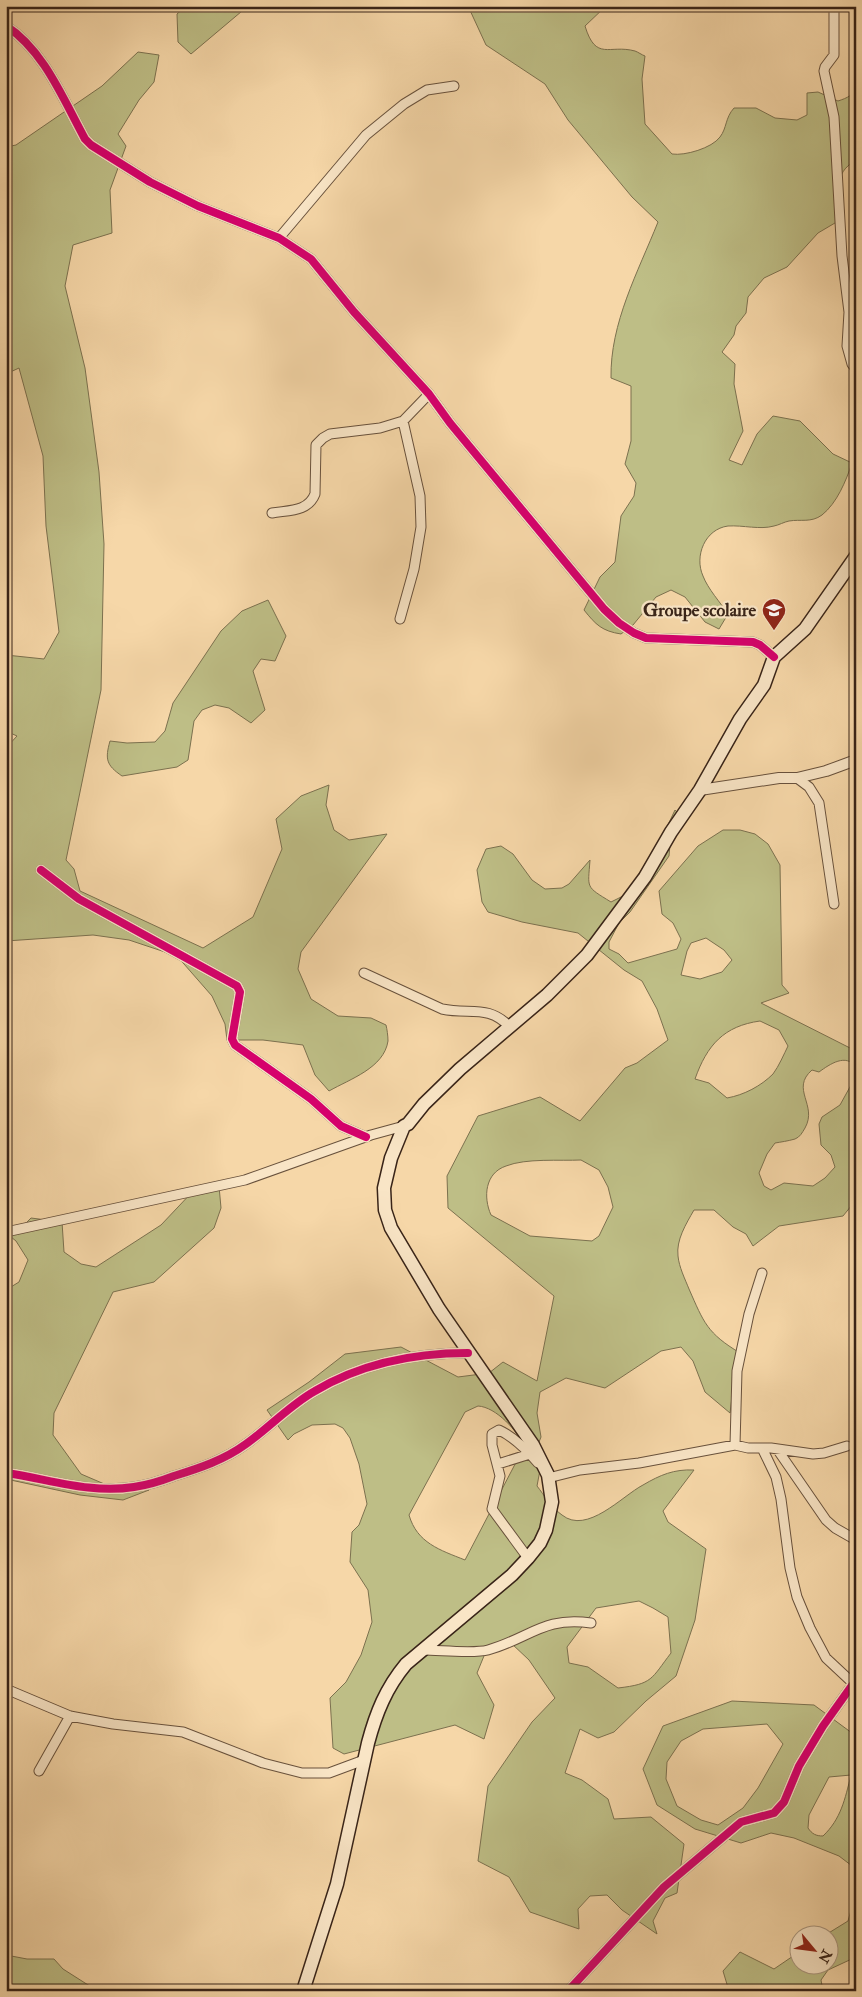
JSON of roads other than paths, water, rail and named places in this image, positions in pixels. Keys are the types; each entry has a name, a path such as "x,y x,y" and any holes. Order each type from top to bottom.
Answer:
{"main road":[{"path":"303,1991 339,1875 364,1760 374,1722 383,1698 394,1678 422,1650 504,1582 528,1558 540,1543 551,1516 552,1502 548,1476 533,1445 468,1354 391,1228 385,1210 384,1188 387,1172 404,1126 460,1069 547,995 587,955 644,877 671,832 700,790 740,719 764,685 774,657 805,629 856,556"}],"street":[{"path":"834,6 834,55 824,71 834,117 842,256 849,312 847,346 852,364 856,369"},
{"path":"6,26 18,34 32,48 85,139 91,145 150,182 198,206 279,238 311,259 354,312 429,394 450,423 540,532 604,609 619,623 646,638 753,642 760,645 774,657"},
{"path":"279,238 366,135 404,104 427,90 454,86"},
{"path":"272,513 307,507 312,500 315,494 316,445 323,438 330,434 380,428 403,421 429,394"},
{"path":"400,619 414,569 421,526 420,496 403,421"},
{"path":"700,790 780,778 797,778 826,771 856,760"},
{"path":"797,778 809,787 818,802 834,904"},
{"path":"41,870 79,899 237,986 240,992 232,1039 236,1045 311,1099 341,1126 366,1137"},
{"path":"364,973 442,1009 454,1012 485,1012 500,1016 510,1027"},
{"path":"6,1232 245,1180 366,1137 404,1126"},
{"path":"735,1445 737,1371 749,1314 762,1273"},
{"path":"6,1473 77,1488 132,1488 152,1484 204,1468 224,1458 248,1443 273,1421 314,1391 343,1376 398,1359 449,1353 468,1354"},
{"path":"528,1558 492,1509 492,1502 499,1486 500,1476 491,1438 495,1430 504,1432 530,1454 548,1476 580,1470 639,1464 735,1445 813,1454 824,1453 847,1446"},
{"path":"568,1991 664,1887 741,1822 774,1813 784,1802 799,1766 823,1726 854,1685 826,1658 810,1628 797,1596 790,1568 781,1499 776,1477 762,1448"},
{"path":"777,1449 826,1520 856,1540"},
{"path":"498,1464 530,1454"},
{"path":"422,1650 486,1651 511,1643 538,1628 558,1622 576,1621 591,1623"},
{"path":"6,1689 70,1716 113,1724 183,1732 263,1762 302,1773 329,1773 364,1760"},
{"path":"39,1771 70,1716"}],"place":[{"name":"Groupe scolaire","path":"774,631"}]}
